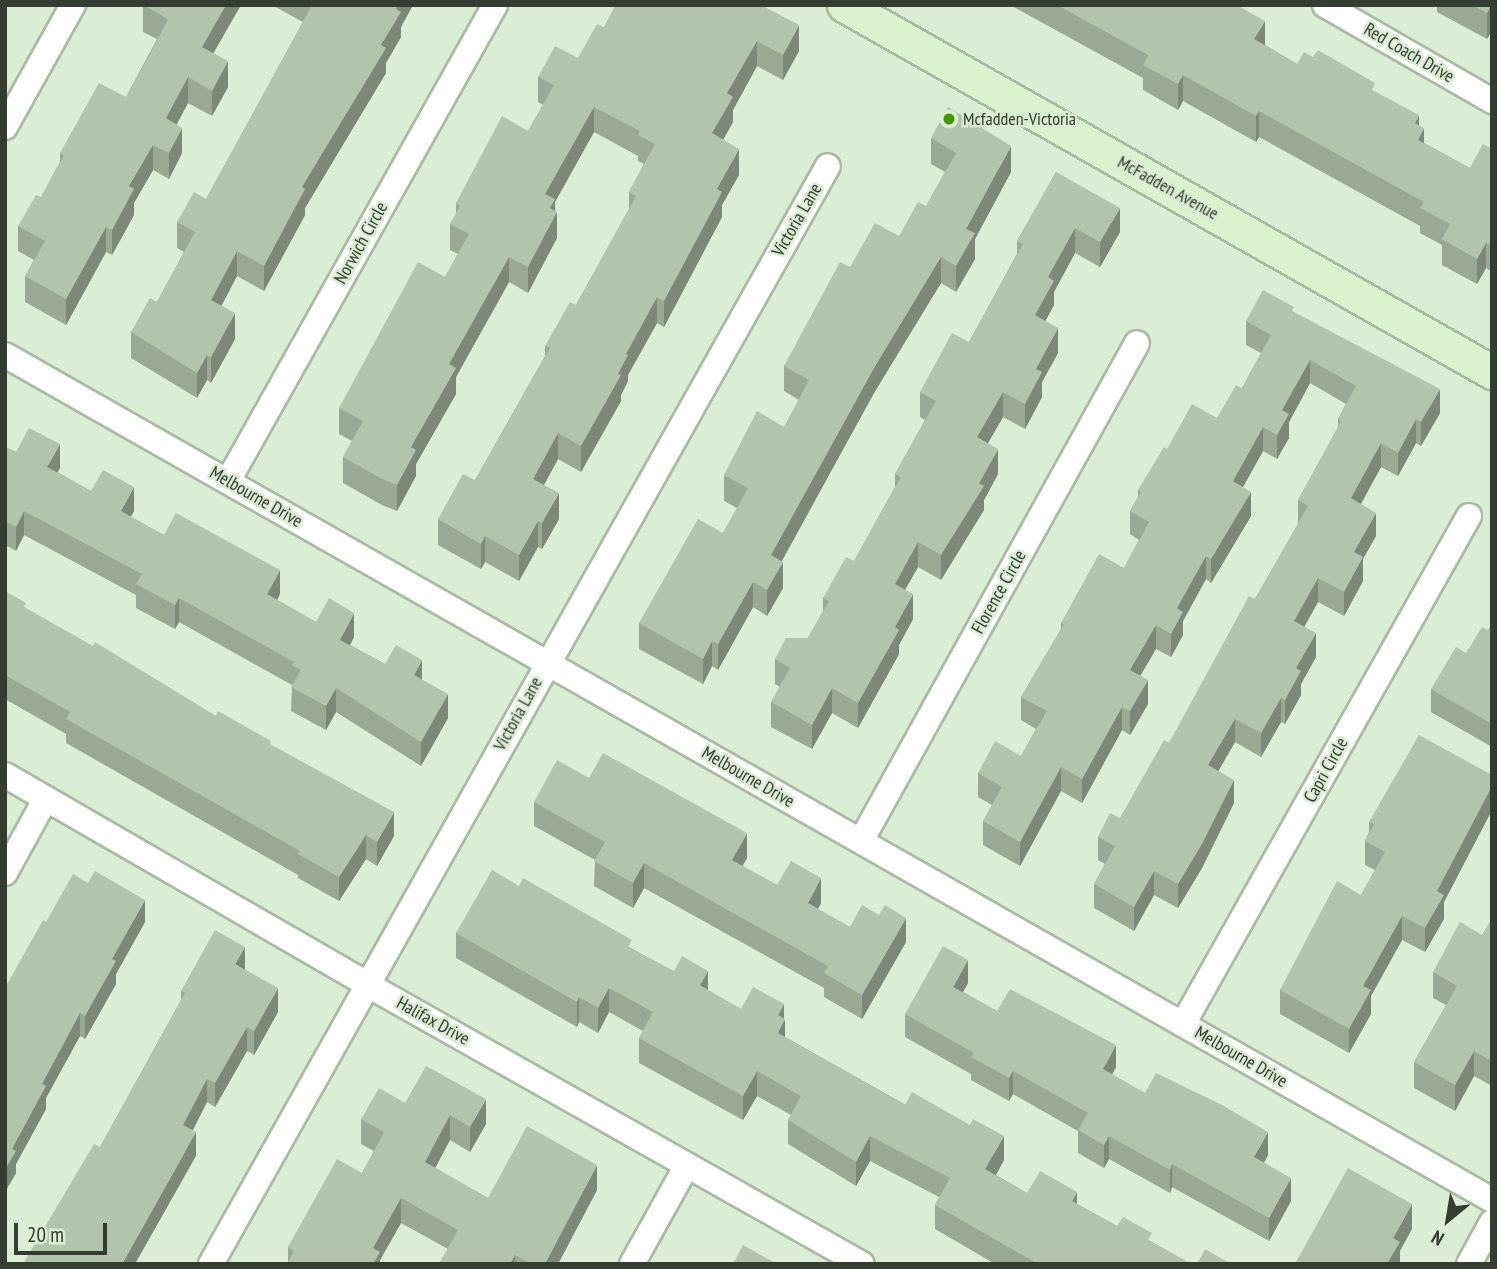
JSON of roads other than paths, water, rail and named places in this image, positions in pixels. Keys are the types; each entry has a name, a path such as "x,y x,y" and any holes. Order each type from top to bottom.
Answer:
{"street":[{"path":"5,127 73,5"},
{"name":"Norwich Circle","path":"228,481 495,5"},
{"name":"McFadden Avenue","path":"844,5 1492,372"},
{"name":"Red Coach Drive","path":"1325,5 1492,101"},
{"name":"Victoria Lane","path":"211,1264 828,166"},
{"name":"Florence Circle","path":"860,841 1137,342"},
{"name":"Melbourne Drive","path":"5,355 1492,1199"},
{"name":"Capri Circle","path":"1183,1024 1469,516"},
{"name":"Halifax Drive","path":"5,775 368,985 862,1264"},
{"path":"5,873 46,798"},
{"path":"632,1264 687,1165"},
{"path":"1469,1264 1492,1222"}],"place":[{"name":"Mcfadden-Victoria","path":"949,119"}]}
